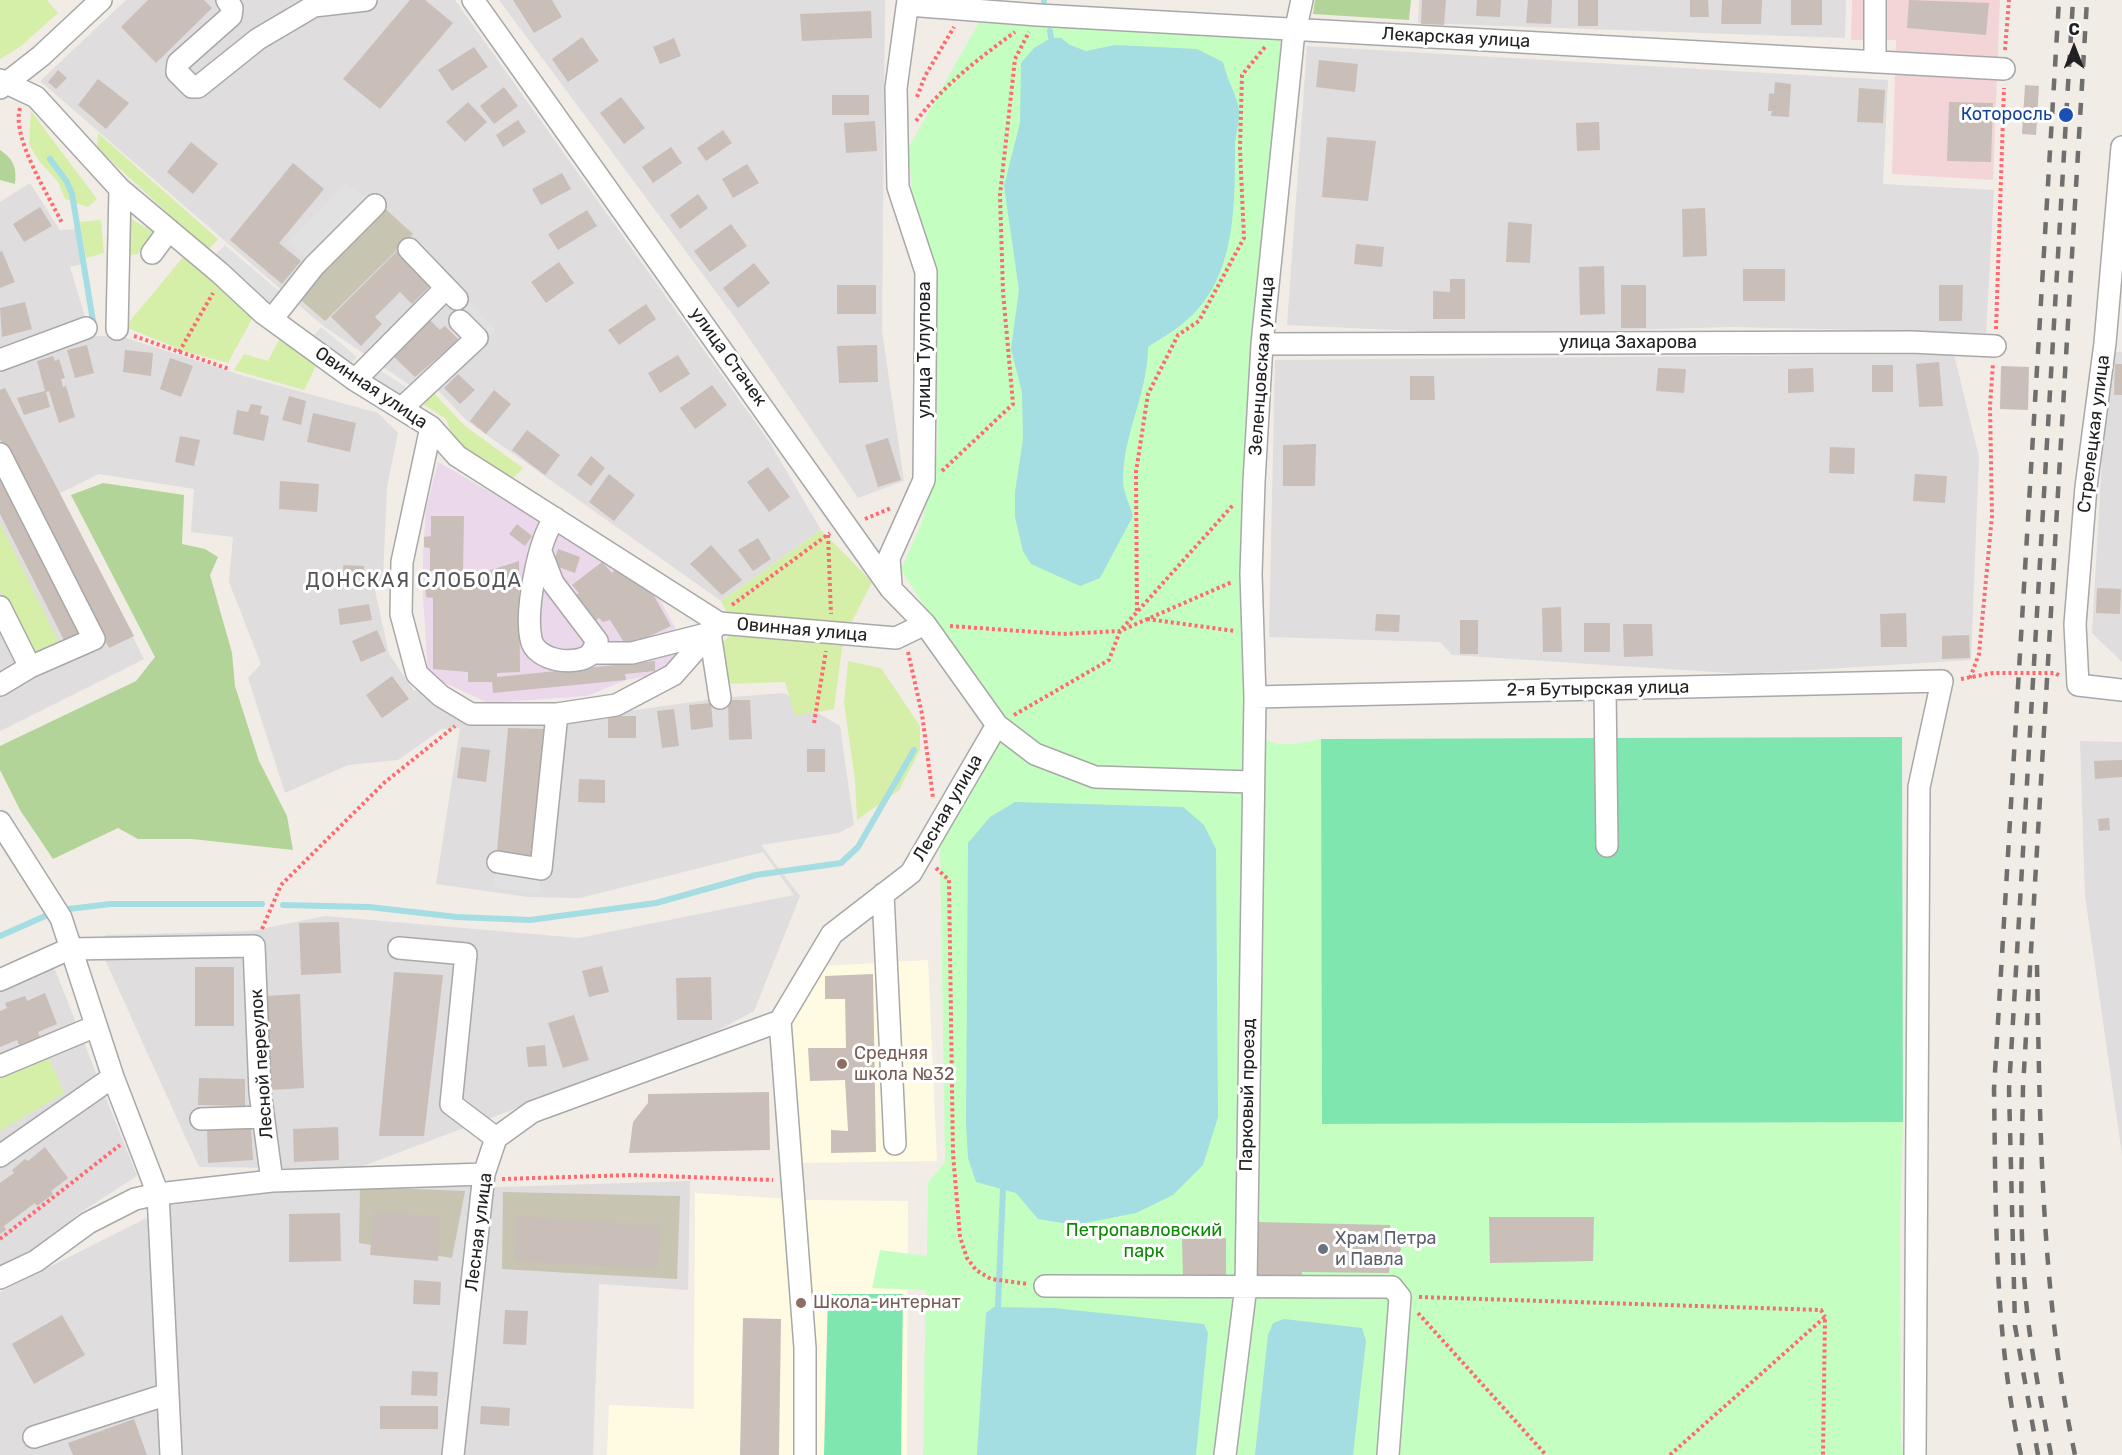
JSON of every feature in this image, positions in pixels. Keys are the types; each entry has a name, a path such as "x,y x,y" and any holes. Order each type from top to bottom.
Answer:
{"street":[{"path":"8,85 101,0"},
{"path":"227,0 232,8 231,16 178,63 177,72 192,87 198,87 258,39 312,3 366,0"},
{"name":"улица Стачек","path":"473,0 848,525 891,589 925,624 992,718 1035,754 1095,777 1252,782"},
{"name":"Зеленцовская улица","path":"1252,733 1255,697 1251,574 1262,344 1288,28 1302,0"},
{"path":"1875,0 1875,62"},
{"name":"Лекарская улица","path":"908,3 1038,15 2004,69"},
{"name":"улица Тулупова","path":"908,3 897,75 898,187 926,272 921,489"},
{"name":"Овинная улица","path":"8,85 36,97 120,189 272,319 354,380 403,407 431,427 457,456 555,518 715,628 896,638 925,624"},
{"name":"Стрелецкая улица","path":"2079,685 2074,642 2086,487 2114,343 2122,147"},
{"path":"117,329 120,189"},
{"path":"272,319 314,266 375,205"},
{"path":"152,253 169,230"},
{"path":"354,380 452,293 409,249"},
{"path":"403,407 477,338 460,321"},
{"path":"0,360 86,328"},
{"name":"улица Захарова","path":"1262,344 1911,342 1995,346"},
{"path":"431,427 402,562 401,614 417,674 441,696 471,714 557,714 616,705 673,675 715,628"},
{"path":"0,454 94,639 30,667 0,686"},
{"path":"891,589 889,558 901,526 921,489"},
{"path":"555,518 549,526 541,552 530,616 531,642 542,654 564,661 578,660 591,653 632,653 715,628"},
{"path":"541,552 553,583 597,641 591,653"},
{"path":"0,607 30,667"},
{"path":"715,628 720,698"},
{"name":"2-я Бутырская улица","path":"1255,697 1942,681 1919,787 1915,1455"},
{"path":"2079,685 2122,690"},
{"path":"1605,689 1608,846"},
{"path":"498,862 541,868 557,714"},
{"name":"Лесная улица","path":"780,1021 832,934 911,873 992,718"},
{"name":"Парковый проезд","path":"1226,1455 1246,1286 1252,733"},
{"path":"0,822 56,911 113,1077 158,1194 171,1455"},
{"path":"883,894 895,1144"},
{"path":"0,980 69,949 255,946"},
{"name":"Лесной переулок","path":"255,946 263,1117 272,1181"},
{"path":"399,948 466,954 451,1104 496,1138 532,1112 780,1021 805,1348 805,1455"},
{"path":"0,1066 96,1026"},
{"path":"0,1156 113,1077"},
{"path":"201,1119 263,1117"},
{"name":"Лесная улица","path":"453,1455 484,1182 496,1138"},
{"path":"0,1278 36,1260 88,1223 135,1199 158,1194 272,1181 484,1182"},
{"path":"1045,1286 1392,1287 1402,1297 1389,1455"},
{"path":"34,1437 168,1394"}],"path":[{"path":"913,106 925,76 951,30 974,10"},
{"path":"715,628 734,603 828,534 921,489 1013,404 1003,292 1000,195 1015,59 1038,15"},
{"path":"897,145 934,98 967,67 1038,15"},
{"path":"1137,611 1137,472 1148,394 1178,335 1198,321 1244,238 1240,149 1242,75 1288,28"},
{"path":"8,85 31,160 62,223"},
{"path":"179,352 211,298 220,273"},
{"path":"117,329 229,369"},
{"path":"992,718 1109,660 1120,631 1254,482"},
{"path":"925,624 1063,634 1120,631 1251,574"},
{"path":"1146,619 1253,633"},
{"path":"904,634 922,714 933,803"},
{"path":"1971,678 1993,673 2055,673 2079,685"},
{"path":"255,946 281,885 385,782 471,714"},
{"path":"921,855 949,880 953,1154 960,1236 967,1258 976,1270 991,1279 1012,1281"},
{"path":"0,1239 134,1134"},
{"path":"484,1182 622,1175 742,1177 794,1181"},
{"path":"1402,1297 1821,1310 1825,1317 1823,1455"},
{"path":"1402,1297 1546,1455"},
{"path":"1670,1455 1825,1317"}],"shaded area":[{"path":"126,0 455,0 770,443 821,530 721,601 467,421 434,386 411,386 322,325 40,81"},
{"path":"499,0 885,0 882,331 904,481 858,498 736,319"},
{"path":"1419,0 1846,0 1845,38 1418,23"},
{"path":"1852,0 2000,0 1993,180 1892,174 1896,40 1851,40"},
{"path":"1307,46 1888,80 1883,184 1994,190 1986,333 1733,327 1479,334 1287,325"},
{"path":"30,183 60,230 77,229 82,264 70,267 86,320 40,334 32,343 7,351 0,349 0,202"},
{"path":"345,183 370,200 308,260 288,243"},
{"path":"380,204 413,234 325,321 295,295"},
{"path":"225,245 281,293 268,304 213,257"},
{"path":"469,301 496,330 471,352 446,323"},
{"path":"321,327 357,357 346,370 310,340"},
{"path":"87,336 120,336 244,376 378,413 398,433 387,487 383,578 374,586 389,654 414,691 423,686 437,702 594,716 720,698 784,693 840,726 854,825 838,833 761,845 800,896 754,1011 706,1037 355,1169 199,1167 98,944 106,935 251,931 325,916 579,938 794,895 763,852 580,898 528,897 436,884 460,728 442,729 398,760 348,765 285,793 248,678 261,664 229,582 233,537 191,532 194,489 99,474 60,493 144,659 0,731 0,368"},
{"path":"2113,352 2122,352 2122,662 2092,633 2105,405"},
{"path":"1954,354 1979,457 1971,660 1745,674 1452,655 1440,642 1269,637 1275,360"},
{"path":"375,367 409,389 398,399 366,378"},
{"path":"438,462 652,585 677,631 677,656 659,674 626,680 586,696 488,703 428,675 423,554 426,509"},
{"path":"2080,741 2122,742 2122,1155 2085,896"},
{"path":"496,868 541,872 540,893 493,888"},
{"path":"46,947 137,1176 78,1214 35,1255 0,1272 0,967"},
{"path":"928,960 937,1161 799,1163 788,1020 823,966"},
{"path":"690,1181 688,1290 599,1284 593,1455 0,1455 0,1292 172,1205 348,1184 501,1187"},
{"path":"360,1187 465,1191 452,1258 359,1243"},
{"path":"503,1192 680,1196 677,1279 502,1269"},
{"name":"Школа-интернат","path":"695,1193 807,1200 908,1201 907,1455 607,1455 609,1405 694,1409"}],"green space":[{"path":"0,0 47,0 58,13 20,47 0,59"},
{"path":"1315,0 1411,0 1409,20 1313,14"},
{"name":"Петропавловский парк","path":"979,22 1281,38 1253,412 1242,723 1262,738 1278,744 1296,744 1321,739 1322,1124 1903,1122 1900,1228 1901,1441 1903,1455 923,1455 926,1290 872,1288 880,1250 927,1256 928,1183 945,1162 940,844 989,705 901,570 922,522 938,450 935,262 912,193 909,147"},
{"path":"31,111 97,199 88,207 65,199 58,182 39,161 29,144"},
{"path":"98,133 218,239 208,250 97,148"},
{"path":"0,150 9,157 14,165 15,184 0,180"},
{"path":"123,214 153,232 138,254 121,256"},
{"path":"101,220 104,253 86,258 80,222"},
{"path":"184,256 253,317 228,363 187,352 125,327"},
{"path":"280,338 318,362 304,390 234,370 244,354 268,361"},
{"path":"431,390 465,426 523,468 512,479 457,448 446,419 409,395"},
{"path":"103,483 184,495 182,544 205,549 218,557 210,575 232,653 235,686 259,761 287,816 293,850 192,839 138,839 118,828 53,859 20,810 0,770 0,746 136,681 155,657 71,495"},
{"path":"0,523 60,644 31,653 0,589"},
{"path":"821,530 872,582 851,623 727,613 721,601"},
{"path":"734,631 843,641 834,709 795,716 785,682 724,684 718,647"},
{"path":"848,661 881,668 920,726 920,750 899,790 857,820 855,780 844,703"},
{"path":"1902,737 1903,1122 1322,1124 1321,739"},
{"path":"48,1055 64,1093 0,1131 0,1075"},
{"path":"828,1294 903,1294 901,1455 824,1455"}],"water":[{"path":"1051,38 1061,38 1070,45 1086,51 1115,45 1197,49 1223,62 1239,110 1232,218 1229,242 1222,266 1213,287 1200,307 1178,327 1148,347 1144,381 1124,463 1123,485 1133,516 1100,578 1080,586 1031,564 1023,551 1015,517 1015,492 1023,439 1022,392 1011,349 1019,290 1004,186 1020,123 1021,63 1034,48"},
{"path":"1015,802 1183,807 1204,825 1216,849 1218,1117 1203,1165 1173,1195 1136,1213 1075,1225 1038,1219 1016,1193 976,1182 968,1158 966,1122 968,843 990,817"},
{"path":"994,1307 1054,1308 1204,1324 1208,1333 1196,1455 977,1455 986,1313"},
{"path":"1284,1319 1362,1328 1366,1341 1353,1455 1255,1455 1268,1335 1273,1323"}],"building":[{"path":"148,0 204,0 212,8 156,63 121,27"},
{"path":"410,0 425,0 453,23 380,109 343,79"},
{"path":"513,0 552,0 562,17 534,33"},
{"path":"1422,0 1446,0 1444,25 1421,24"},
{"path":"1477,0 1501,0 1500,17 1476,16"},
{"path":"1528,0 1552,0 1551,24 1526,23"},
{"path":"1578,0 1598,0 1598,26 1578,26"},
{"path":"1690,0 1708,0 1709,17 1690,17"},
{"path":"1722,0 1762,0 1761,24 1721,24"},
{"path":"1791,0 1822,0 1822,25 1791,25"},
{"path":"1909,0 1989,3 1986,35 1907,28"},
{"path":"871,11 872,38 802,41 800,14"},
{"path":"582,37 599,61 568,82 552,59"},
{"path":"674,38 681,56 660,64 653,47"},
{"path":"474,47 488,67 452,91 438,70"},
{"path":"1319,60 1358,64 1355,92 1316,87"},
{"path":"58,70 67,78 56,89 48,82"},
{"path":"98,79 129,103 106,129 78,105"},
{"path":"1775,82 1791,84 1789,117 1771,116 1772,111 1768,111 1769,93 1774,94"},
{"path":"2025,85 2039,86 2036,135 2022,134"},
{"path":"504,87 518,106 494,124 480,106"},
{"path":"1859,88 1885,90 1883,123 1857,122"},
{"path":"832,95 869,95 869,115 832,115"},
{"path":"621,97 645,128 624,144 600,113"},
{"path":"468,102 487,122 465,142 446,122"},
{"path":"1949,102 1993,103 1991,162 1947,161"},
{"path":"518,120 526,132 503,147 496,135"},
{"path":"875,121 877,151 846,153 844,123"},
{"path":"1599,122 1600,150 1577,151 1576,123"},
{"path":"723,130 732,143 706,161 697,148"},
{"path":"1327,137 1376,141 1368,201 1322,197"},
{"path":"191,142 218,164 193,194 167,172"},
{"path":"671,147 682,163 653,183 642,167"},
{"path":"293,163 324,189 279,243 301,261 282,284 230,240"},
{"path":"747,164 759,183 733,198 722,179"},
{"path":"562,173 571,189 541,205 532,189"},
{"path":"698,194 708,208 680,229 670,215"},
{"path":"40,207 52,226 24,242 13,224"},
{"path":"1705,208 1707,256 1683,257 1682,209"},
{"path":"587,210 597,226 558,250 548,234"},
{"path":"1508,222 1532,224 1530,263 1506,262"},
{"path":"731,224 747,246 710,272 694,251"},
{"path":"1356,244 1384,247 1382,267 1354,264"},
{"path":"399,249 433,283 412,304 400,292 375,317 382,324 361,346 331,317"},
{"path":"2,251 15,282 0,288 0,252"},
{"path":"559,262 574,283 546,303 531,282"},
{"path":"754,263 770,283 738,308 723,288"},
{"path":"1604,266 1605,314 1580,315 1579,267"},
{"path":"1743,269 1785,269 1785,301 1743,301"},
{"path":"1450,279 1465,279 1465,319 1433,319 1433,291 1450,292"},
{"path":"837,285 876,285 876,314 837,314"},
{"path":"1621,285 1646,285 1646,328 1621,328"},
{"path":"1939,285 1963,285 1962,321 1939,321"},
{"path":"25,302 32,329 2,337 0,308"},
{"path":"646,304 656,319 619,345 608,330"},
{"path":"427,317 440,330 445,326 459,340 415,377 390,353"},
{"path":"87,345 94,373 75,378 67,350"},
{"path":"877,345 878,382 839,383 837,346"},
{"path":"125,350 153,353 151,376 123,372"},
{"path":"678,355 690,374 660,393 648,373"},
{"path":"53,356 55,361 59,359 65,378 61,379 63,387 66,386 75,417 59,423 49,391 46,392 50,407 24,415 17,398 45,391 37,361"},
{"path":"170,358 193,366 181,397 160,389"},
{"path":"1939,362 1943,406 1919,407 1916,364"},
{"path":"2115,364 2122,364 2122,395 2114,395"},
{"path":"1872,365 1893,365 1893,392 1872,392"},
{"path":"2001,366 2029,367 2028,410 2000,409"},
{"path":"1658,368 1686,369 1684,393 1656,391"},
{"path":"1813,368 1814,392 1788,393 1788,369"},
{"path":"458,374 475,390 460,404 444,388"},
{"path":"1410,376 1434,376 1435,400 1410,400"},
{"path":"712,385 727,405 695,429 680,408"},
{"path":"5,388 134,636 109,648 0,439 0,390"},
{"path":"494,390 511,404 486,434 470,421"},
{"path":"289,396 306,401 301,425 282,420"},
{"path":"251,404 262,406 260,414 269,416 264,441 233,434 237,410 248,412"},
{"path":"313,413 356,423 350,452 307,442"},
{"path":"527,430 560,455 545,475 512,450"},
{"path":"180,436 200,440 194,466 175,462"},
{"path":"888,438 901,480 878,487 865,445"},
{"path":"1316,444 1315,486 1283,486 1283,445"},
{"path":"1830,447 1855,448 1854,474 1829,473"},
{"path":"591,456 605,468 591,486 577,475"},
{"path":"768,467 790,497 769,512 747,482"},
{"path":"0,470 85,636 66,644 0,514"},
{"path":"609,474 635,495 614,521 589,502"},
{"path":"1915,474 1947,476 1945,503 1913,501"},
{"path":"280,481 319,484 317,512 279,509"},
{"path":"431,516 464,516 463,572 430,571 430,548 424,547 424,537 431,536"},
{"path":"517,524 532,536 525,546 509,534"},
{"path":"758,538 771,559 753,571 738,550"},
{"path":"711,545 742,580 722,595 690,564"},
{"path":"558,549 580,557 575,573 553,565"},
{"path":"519,561 520,672 497,673 497,677 655,661 655,671 625,674 626,680 493,693 492,682 468,682 468,672 433,669 433,598 426,597 425,581 454,582"},
{"path":"602,562 612,573 618,567 645,580 671,626 627,647 610,620 603,622 599,618 591,625 570,600 579,593 572,585"},
{"path":"343,565 364,566 364,580 344,579"},
{"path":"2097,588 2121,589 2120,614 2096,613"},
{"path":"369,604 372,620 340,625 338,609"},
{"path":"1561,607 1562,652 1543,652 1542,608"},
{"path":"1906,613 1907,647 1881,647 1880,614"},
{"path":"1376,614 1400,615 1399,632 1375,631"},
{"path":"1460,620 1478,620 1478,654 1460,654"},
{"path":"1584,623 1610,623 1610,652 1584,652"},
{"path":"1623,624 1652,624 1653,656 1624,657"},
{"path":"377,630 386,651 361,662 352,641"},
{"path":"1969,635 1970,658 1942,659 1942,636"},
{"path":"392,676 409,699 382,718 366,695"},
{"path":"728,700 750,700 752,739 729,740"},
{"path":"711,703 713,727 691,730 689,705"},
{"path":"674,709 679,746 662,748 657,711"},
{"path":"608,716 636,716 636,738 608,738"},
{"path":"508,728 544,729 532,856 497,851"},
{"path":"461,747 490,750 486,782 457,778"},
{"path":"807,749 825,749 825,772 807,772"},
{"path":"2122,760 2122,777 2095,779 2094,761"},
{"path":"579,779 605,780 605,803 578,802"},
{"path":"2109,818 2110,830 2099,831 2098,819"},
{"path":"339,922 341,973 301,975 299,923"},
{"path":"602,966 609,992 589,997 582,971"},
{"path":"195,967 234,967 234,1026 195,1026"},
{"path":"394,972 443,975 424,1136 379,1136"},
{"name":"Средняя школа №32","path":"873,974 876,1152 831,1153 831,1130 848,1131 845,1080 810,1081 808,1048 846,1048 845,999 825,999 825,976"},
{"path":"711,977 712,1020 677,1020 676,978"},
{"path":"45,993 57,1024 38,1032 40,1037 19,1045 17,1040 0,1047 0,1011 7,1008 5,1003 25,996 27,1001"},
{"path":"300,994 304,1088 271,1090 266,996"},
{"path":"574,1015 589,1060 563,1068 548,1023"},
{"path":"545,1045 547,1066 528,1067 526,1047"},
{"path":"199,1078 245,1079 245,1106 198,1105"},
{"path":"769,1092 770,1150 629,1153 633,1122 648,1103 648,1094"},
{"path":"251,1127 253,1160 208,1163 207,1129"},
{"path":"338,1127 339,1160 294,1162 293,1129"},
{"path":"45,1147 68,1178 51,1191 53,1194 37,1206 35,1203 4,1226 6,1230 0,1234 0,1183 14,1173 12,1170 25,1159 28,1161"},
{"path":"374,1211 441,1217 438,1261 370,1255"},
{"path":"340,1213 341,1261 289,1262 289,1214"},
{"path":"516,1216 660,1225 658,1269 515,1261"},
{"path":"1489,1217 1594,1217 1593,1261 1490,1263"},
{"name":"Храм Петра и Павла","path":"1256,1222 1390,1225 1390,1237 1398,1241 1401,1249 1398,1257 1390,1260 1389,1273 1302,1272 1302,1277 1255,1276"},
{"path":"1226,1238 1226,1277 1183,1277 1182,1239"},
{"path":"414,1280 441,1282 440,1305 413,1304"},
{"path":"505,1310 528,1311 526,1345 503,1344"},
{"path":"62,1315 85,1355 34,1384 12,1344"},
{"path":"743,1318 781,1319 779,1455 740,1455"},
{"path":"412,1371 438,1372 437,1396 411,1395"},
{"path":"380,1406 438,1406 438,1429 380,1429"},
{"path":"481,1406 510,1408 509,1426 480,1424"},
{"path":"134,1419 147,1455 73,1455 68,1443"}],"waterway":[{"path":"1050,31 1051,38"},
{"path":"50,159 67,182 72,194 94,327"},
{"path":"283,905 369,907 457,917 530,920 656,903 756,875 841,863 858,847 914,750"},
{"path":"61,910 110,904 262,904"},
{"path":"0,936 52,913"},
{"path":"998,1307 1003,1189"}],"railway":[{"path":"2021,1455 2012,1410 2001,1319 1996,1227 1994,1089 2059,0"},
{"path":"2038,1455 2015,1326 2009,1089 2073,0"},
{"path":"2051,1455 2032,1351 2023,1263 2021,1213 2023,1087 2087,0"},
{"path":"2037,965 2044,1212 2055,1334 2075,1455"}],"place":[{"name":"Которосль","path":"2066,115"},
{"name":"Средняя школа №32","path":"842,1064"},
{"name":"Храм Петра и Павла","path":"1323,1249"},
{"name":"Школа-интернат","path":"801,1303"}],"district":[{"name":"ДОНСКАЯ СЛОБОДА","path":"414,581"}]}
